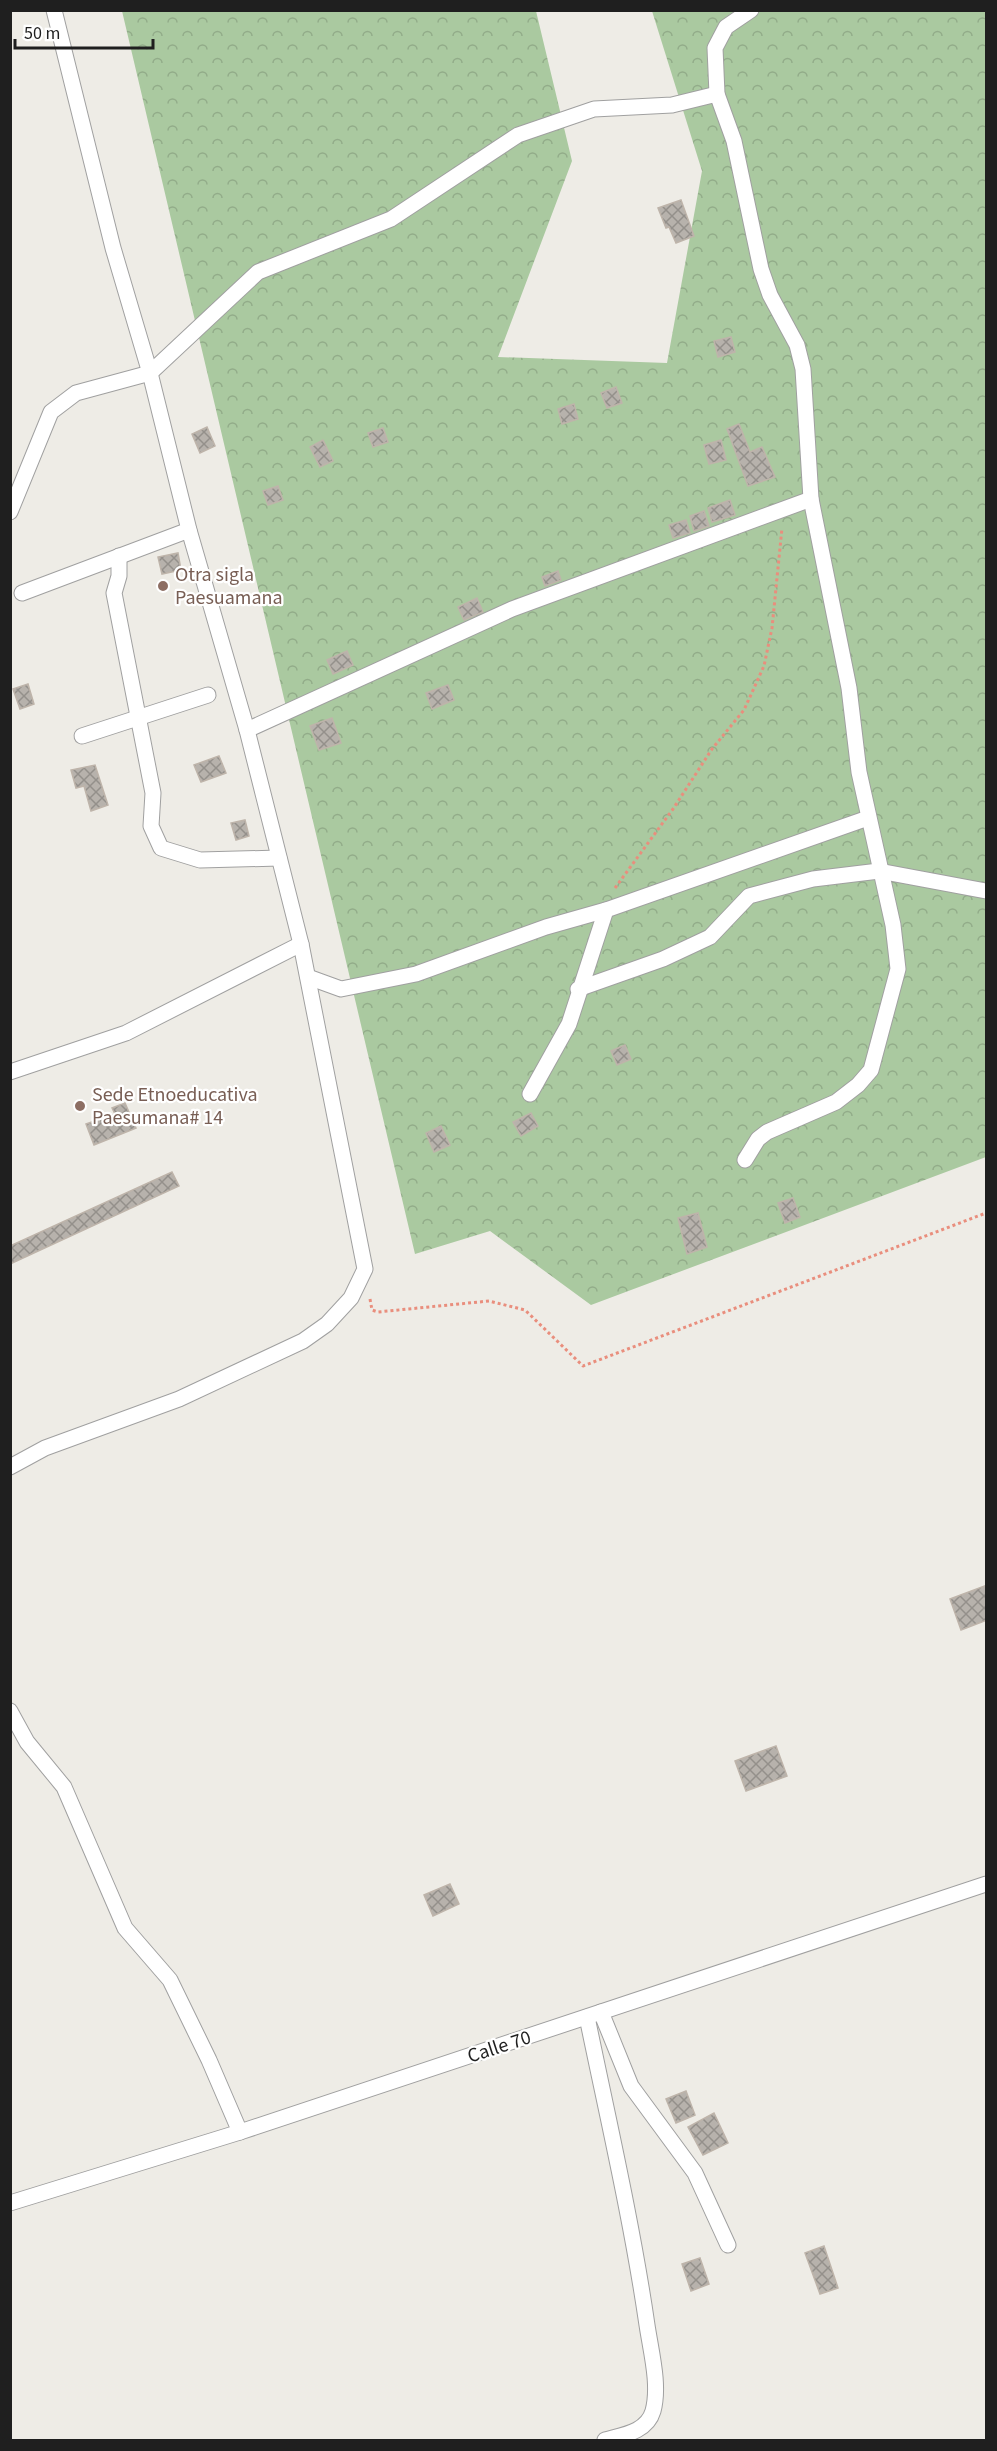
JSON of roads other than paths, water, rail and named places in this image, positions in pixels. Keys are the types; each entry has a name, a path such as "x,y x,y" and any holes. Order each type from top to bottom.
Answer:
{"street":[{"path":"10,1467 45,1448 179,1398 303,1341 327,1324 351,1298 366,1269 301,944 247,730 189,530 150,373 113,248 54,10"},
{"path":"745,1160 758,1139 767,1132 836,1102 858,1085 872,1070 898,969 893,925 879,871 859,772 849,688 811,499 803,369 797,345 770,295 761,269 734,141 717,94 715,48 726,27 751,10"},
{"path":"10,512 51,412 76,393 150,373 258,272 391,219 518,135 594,109 672,105 717,94"},
{"path":"247,730 512,609 811,499"},
{"path":"22,593 189,530"},
{"path":"119,556 119,576 114,593 153,793 151,826 161,848 200,860 279,858"},
{"path":"82,736 208,694"},
{"path":"308,977 341,989 416,974 546,927 606,910 868,818"},
{"path":"578,988 663,959 710,938 749,896 777,891 813,879 879,871 987,891"},
{"path":"530,1094 569,1024 578,988 606,910"},
{"path":"10,1072 126,1033 301,944"},
{"path":"10,1711 27,1742 64,1787 125,1928 170,1980 209,2060 240,2132"},
{"name":"Calle 70","path":"10,2203 240,2132 987,1884"},
{"path":"594,2014 631,2086 695,2173 728,2245"},
{"path":"594,2014 641,2285 656,2392 652,2413 645,2425 635,2432 605,2440"}],"place":[{"name":"Otra sigla Paesuamana","path":"163,586"},
{"name":"Sede Etnoeducativa Paesumana# 14","path":"80,1106"}]}
